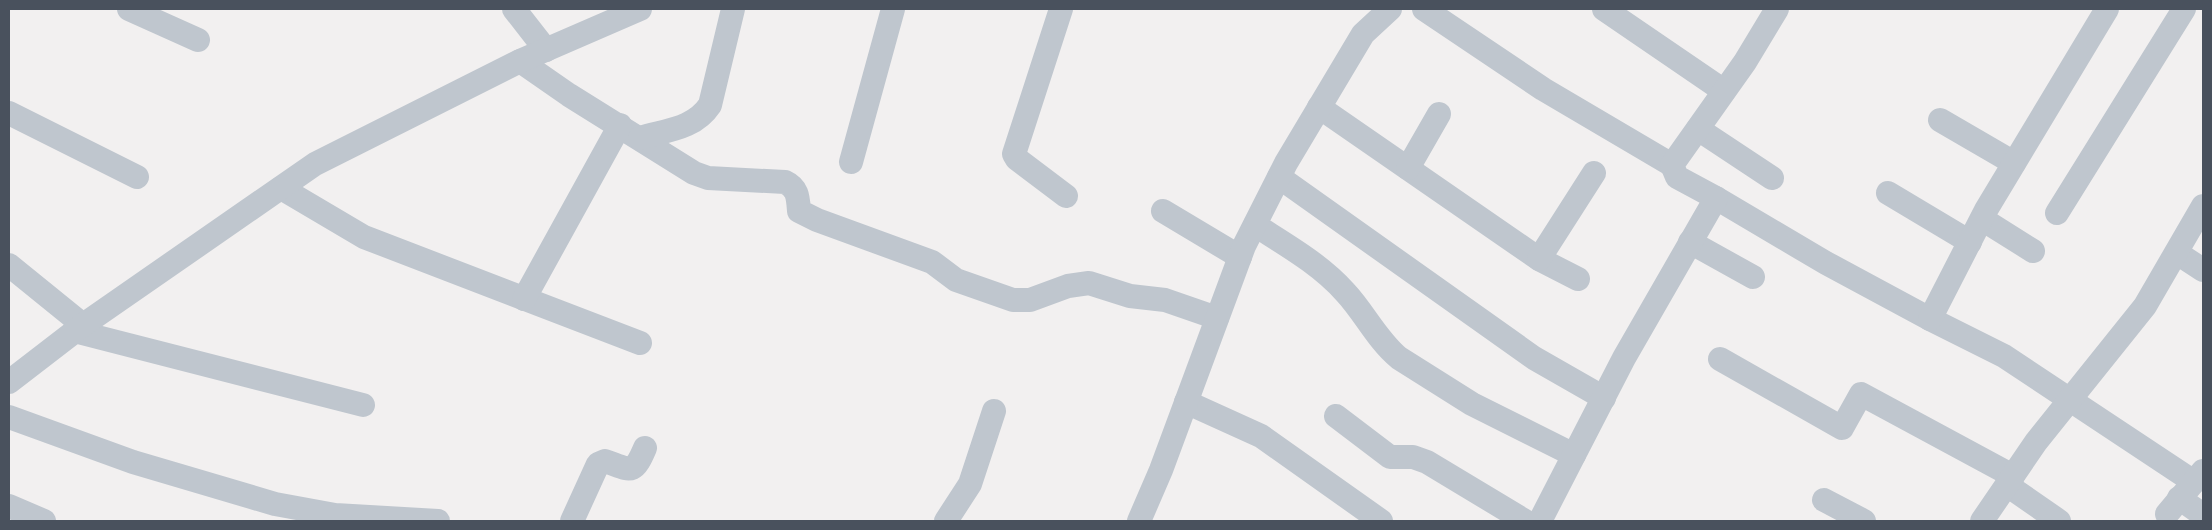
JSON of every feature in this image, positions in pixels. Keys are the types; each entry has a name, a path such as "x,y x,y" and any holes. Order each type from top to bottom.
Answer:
{"street":[{"path":"129,9 198,40"},
{"path":"514,9 546,50"},
{"path":"9,382 79,328 315,164 520,61 640,9"},
{"path":"640,138 694,123 703,116 710,105 733,9"},
{"path":"851,162 893,9"},
{"path":"1060,9 1014,154 1017,159 1066,196"},
{"path":"1139,521 1240,257 1255,225 1279,177 1363,34 1390,9"},
{"path":"1424,9 1543,89 1672,165 1677,177 1826,263 2004,356 2071,399 2186,491 2203,515"},
{"path":"1604,9 1724,91"},
{"path":"1672,165 1745,62 1777,9"},
{"path":"1930,319 1982,219 2107,9"},
{"path":"2057,213 2184,9"},
{"path":"520,61 568,95 620,125 694,173 708,178 785,182 792,185 797,191 799,211 817,220 932,262 956,280 1013,300 1030,300 1068,286 1088,283 1130,296 1165,300 1217,318"},
{"path":"1319,107 1539,258 1578,279"},
{"path":"9,113 137,177"},
{"path":"1408,168 1439,114"},
{"path":"1940,120 2014,163"},
{"path":"524,299 620,125"},
{"path":"1698,129 1772,178"},
{"path":"1539,258 1594,173"},
{"path":"1279,177 1534,358 1604,398"},
{"path":"281,188 364,237 640,343"},
{"path":"1888,193 1970,242"},
{"path":"1540,521 1604,398 1716,198"},
{"path":"1982,521 2036,442 2145,306 2203,206"},
{"path":"1163,211 1240,257"},
{"path":"1982,219 2033,252"},
{"path":"1255,225 1332,278 1364,313 1391,352 1399,358 1472,404 1574,455"},
{"path":"1690,242 1753,277"},
{"path":"2177,253 2203,270"},
{"path":"9,265 79,328 363,405"},
{"path":"1720,359 1842,428 1861,394 2010,480 2059,521"},
{"path":"1186,402 1261,436 1381,521"},
{"path":"946,521 970,484 994,411"},
{"path":"1336,416 1363,434 1390,457 1420,458 1525,521"},
{"path":"9,417 134,462 275,504 335,515 438,521"},
{"path":"572,521 598,464 605,461 627,469 633,468 637,465 645,448"},
{"path":"1824,500 1864,521"},
{"path":"9,506 44,521"}]}
